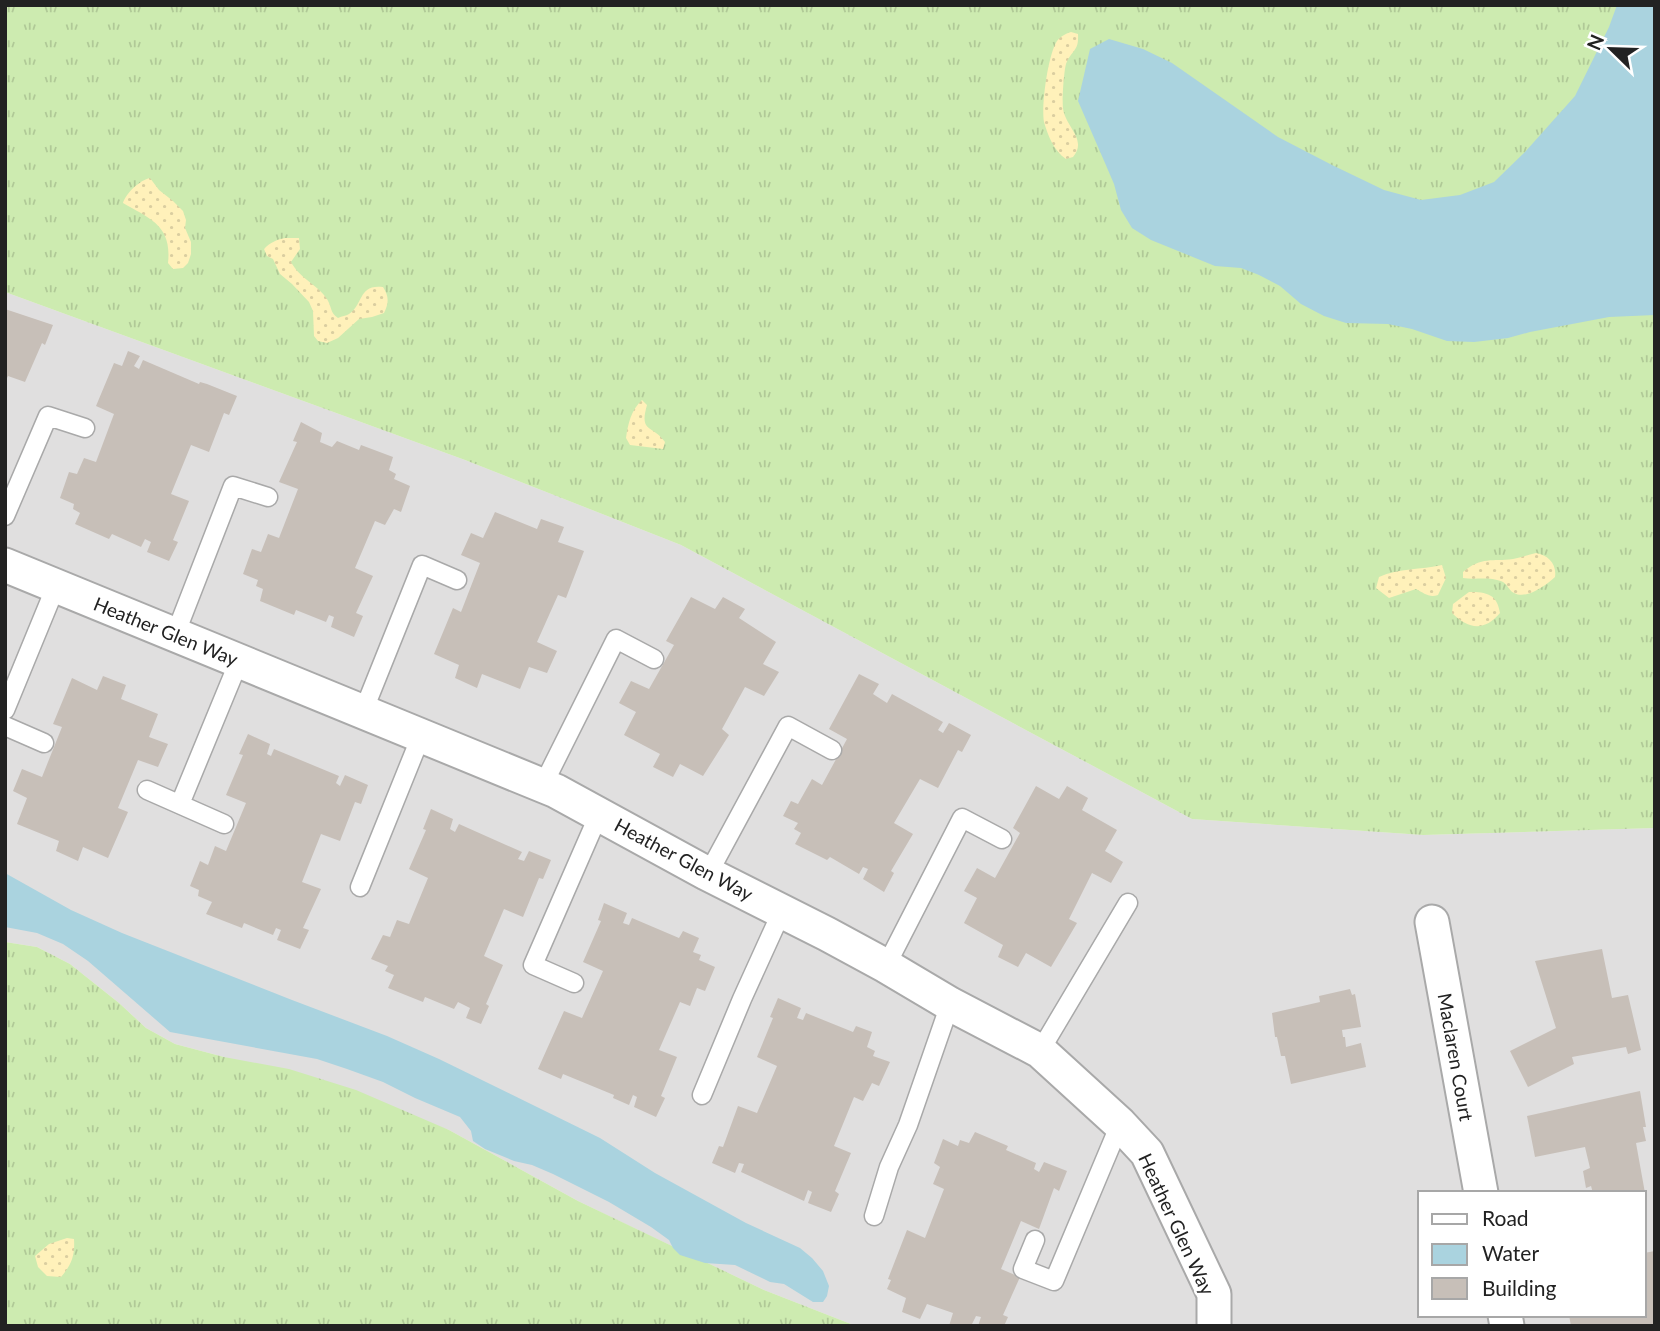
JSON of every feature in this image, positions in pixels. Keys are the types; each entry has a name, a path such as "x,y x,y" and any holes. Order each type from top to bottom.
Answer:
{"street":[{"name":"Heather Glen Way","path":"5,565 543,786 886,965 950,1004 1040,1051 1120,1124 1147,1153 1213,1294 1214,1326"},
{"name":"Maclaren Court","path":"1432,922 1481,1191"}],"lane":[{"path":"5,516 48,416 85,428"},
{"path":"175,635 233,486 268,497"},
{"path":"363,712 422,565 457,580"},
{"path":"5,710 56,586"},
{"path":"543,786 616,639 654,659"},
{"path":"180,804 239,661"},
{"path":"5,726 44,743"},
{"path":"708,874 788,726 832,750"},
{"path":"360,887 421,736"},
{"path":"147,790 224,824"},
{"path":"574,983 533,965 599,814"},
{"path":"886,965 962,818 1002,839"},
{"path":"1040,1051 1128,903"},
{"path":"702,1095 782,911"},
{"path":"874,1216 889,1167 908,1125 950,1004"},
{"path":"1035,1240 1023,1269 1054,1281 1120,1124"}],"shaded area":[{"path":"5,292 465,460 681,545 1192,819 1423,835 1655,828 1655,1326 856,1326 764,1290 613,1218 449,1130 224,1057 175,1044 146,1028 70,964 37,947 5,942"}],"green space":[{"path":"5,5 1655,5 1655,828 1423,835 1192,819 681,545 465,460 5,292"},
{"path":"5,942 37,947 70,964 146,1028 175,1044 224,1057 289,1069 356,1090 449,1130 578,1201 764,1290 856,1326 5,1326"}],"sand":[{"path":"1071,32 1078,34 1078,40 1066,64 1063,108 1078,144 1073,157 1066,159 1058,152 1050,138 1044,122 1044,105 1048,69 1054,48 1060,38"},
{"path":"150,178 159,190 183,211 185,228 191,242 191,254 183,268 173,269 168,263 167,240 158,225 123,203 134,188"},
{"path":"285,238 299,238 300,249 291,262 299,273 323,294 335,316 338,318 349,314 365,292 375,287 383,287 386,293 384,313 359,319 338,338 327,343 318,341 314,336 313,311 309,302 280,274 273,259 267,256 264,249"},
{"path":"642,400 647,405 646,424 665,442 663,449 630,445 626,438 629,422"},
{"path":"1536,553 1551,561 1555,568 1555,577 1525,595 1514,593 1497,580 1463,578 1463,572 1476,564"},
{"path":"1442,565 1446,578 1438,595 1429,595 1416,589 1389,598 1376,588 1379,577 1387,574"},
{"path":"1469,592 1490,595 1500,613 1489,623 1477,626 1458,619 1452,613 1453,604"},
{"path":"67,1238 74,1239 70,1263 61,1277 47,1276 38,1267 35,1256 49,1244"}],"water":[{"path":"1617,5 1655,5 1655,315 1609,317 1508,338 1474,342 1447,341 1388,324 1346,323 1324,316 1301,304 1280,286 1259,275 1241,268 1215,266 1151,240 1132,228 1121,210 1114,184 1078,101 1090,49 1109,39 1143,49 1172,63 1278,137 1384,190 1421,200 1460,195 1494,182 1575,96"},
{"path":"5,873 71,910 122,933 387,1036 600,1138 655,1173 746,1223 800,1248 823,1271 829,1286 827,1296 823,1302 813,1302 784,1284 770,1282 735,1265 705,1263 680,1255 669,1240 609,1202 532,1165 485,1149 473,1141 471,1131 460,1117 383,1082 317,1059 170,1032 88,961 63,944 37,933 5,927"}],"building":[{"path":"5,309 53,325 25,382 8,376 5,382"},
{"path":"128,351 140,356 134,366 139,369 143,360 199,384 207,384 237,396 229,415 224,413 209,452 191,445 171,494 189,501 173,540 178,542 169,561 147,552 151,542 145,539 141,547 112,534 109,539 75,524 80,513 73,509 74,504 60,498 69,472 77,474 84,458 96,462 114,414 96,406 114,363 122,366"},
{"path":"301,422 322,433 320,442 332,447 337,441 359,450 361,445 393,457 389,470 396,474 394,479 410,486 401,512 394,509 385,525 375,521 355,568 373,576 356,613 363,616 354,637 331,627 334,617 329,615 326,622 296,610 294,615 260,601 263,589 256,586 258,580 243,574 252,549 261,552 268,534 279,538 298,489 279,482 297,442 293,441"},
{"path":"495,512 537,529 541,519 564,527 558,542 584,551 566,598 558,595 537,642 557,651 547,673 529,667 520,689 482,674 477,688 455,678 459,665 434,654 453,608 461,612 480,563 461,555 471,533 483,538"},
{"path":"691,597 715,609 723,597 745,609 739,618 776,642 763,664 779,672 764,696 745,687 722,729 729,735 703,776 680,764 673,777 653,767 660,754 624,735 636,712 619,703 631,681 649,689 674,645 666,641"},
{"path":"859,674 879,684 873,694 887,703 892,694 943,722 938,730 943,733 949,723 971,735 962,752 958,750 938,788 920,779 894,823 913,834 891,871 894,873 884,892 863,879 868,869 863,867 859,874 830,857 827,860 795,844 801,833 794,829 798,823 783,816 791,801 798,804 812,779 822,785 847,739 829,729"},
{"path":"103,676 126,685 121,699 158,714 149,737 168,744 158,767 138,760 118,808 128,812 108,858 83,847 78,861 56,851 59,841 17,824 27,798 13,791 22,769 42,777 62,727 53,724 72,678 97,690"},
{"path":"248,734 270,744 267,754 271,756 274,749 339,776 336,783 340,786 345,775 368,785 361,804 355,802 340,841 321,834 302,882 321,889 303,928 309,930 300,949 277,940 281,930 276,928 273,935 244,923 242,928 206,914 212,902 198,896 199,890 190,886 200,861 208,865 215,846 226,851 246,803 226,795 243,755 239,754"},
{"path":"1036,786 1059,799 1067,786 1088,798 1082,810 1117,830 1105,851 1123,862 1111,883 1092,873 1069,919 1077,923 1051,967 1026,953 1018,967 998,957 1003,945 964,923 977,898 964,891 977,868 995,878 1020,833 1013,828"},
{"path":"431,809 453,819 450,829 455,832 459,824 522,852 518,859 524,861 529,851 551,860 543,879 539,878 523,917 504,909 484,956 503,965 486,1004 489,1006 481,1024 466,1018 470,1008 458,1002 454,1009 425,997 423,1002 388,988 394,975 385,971 388,966 371,959 383,935 390,937 397,920 409,924 428,878 409,869 426,830 423,829"},
{"path":"604,903 627,913 623,923 629,925 632,918 679,938 683,931 699,938 693,952 701,955 699,960 715,967 705,991 697,988 690,1006 680,1002 659,1050 677,1057 661,1096 665,1098 656,1117 634,1107 637,1097 633,1095 629,1105 613,1098 614,1095 563,1074 561,1079 538,1069 564,1011 582,1018 603,971 583,962 601,921 598,920"},
{"path":"1602,949 1612,998 1628,995 1641,1050 1628,1054 1626,1047 1572,1057 1574,1064 1528,1087 1510,1051 1556,1028 1535,961"},
{"path":"1350,989 1352,995 1355,994 1361,1027 1342,1030 1343,1037 1346,1047 1361,1043 1366,1067 1291,1084 1285,1056 1281,1056 1275,1037 1272,1013 1320,1002 1319,996"},
{"path":"778,998 801,1008 797,1018 803,1020 806,1013 853,1032 856,1026 872,1032 867,1047 875,1051 873,1056 890,1062 879,1086 872,1083 863,1101 854,1097 834,1146 851,1153 835,1191 839,1194 831,1212 808,1203 812,1192 808,1190 804,1201 741,1172 744,1164 739,1163 735,1173 712,1163 719,1146 723,1147 738,1106 757,1113 777,1066 757,1057"},
{"path":"1640,1091 1646,1141 1636,1143 1645,1191 1592,1191 1591,1186 1586,1188 1583,1171 1590,1168 1585,1147 1535,1157 1527,1116"},
{"path":"975,1132 1008,1146 1006,1150 1036,1163 1034,1169 1039,1172 1044,1162 1067,1171 1059,1191 1054,1188 1039,1229 1021,1221 1001,1269 1020,1277 1003,1315 1008,1317 1004,1326 978,1326 981,1317 976,1316 971,1326 949,1326 953,1313 927,1304 920,1319 902,1312 906,1298 887,1289 891,1280 888,1279 907,1230 925,1238 944,1189 933,1184 940,1167 934,1163 943,1139 958,1146 960,1140 969,1143"},
{"path":"1655,1251 1655,1326 1571,1326 1569,1317 1646,1317 1646,1253"}]}
